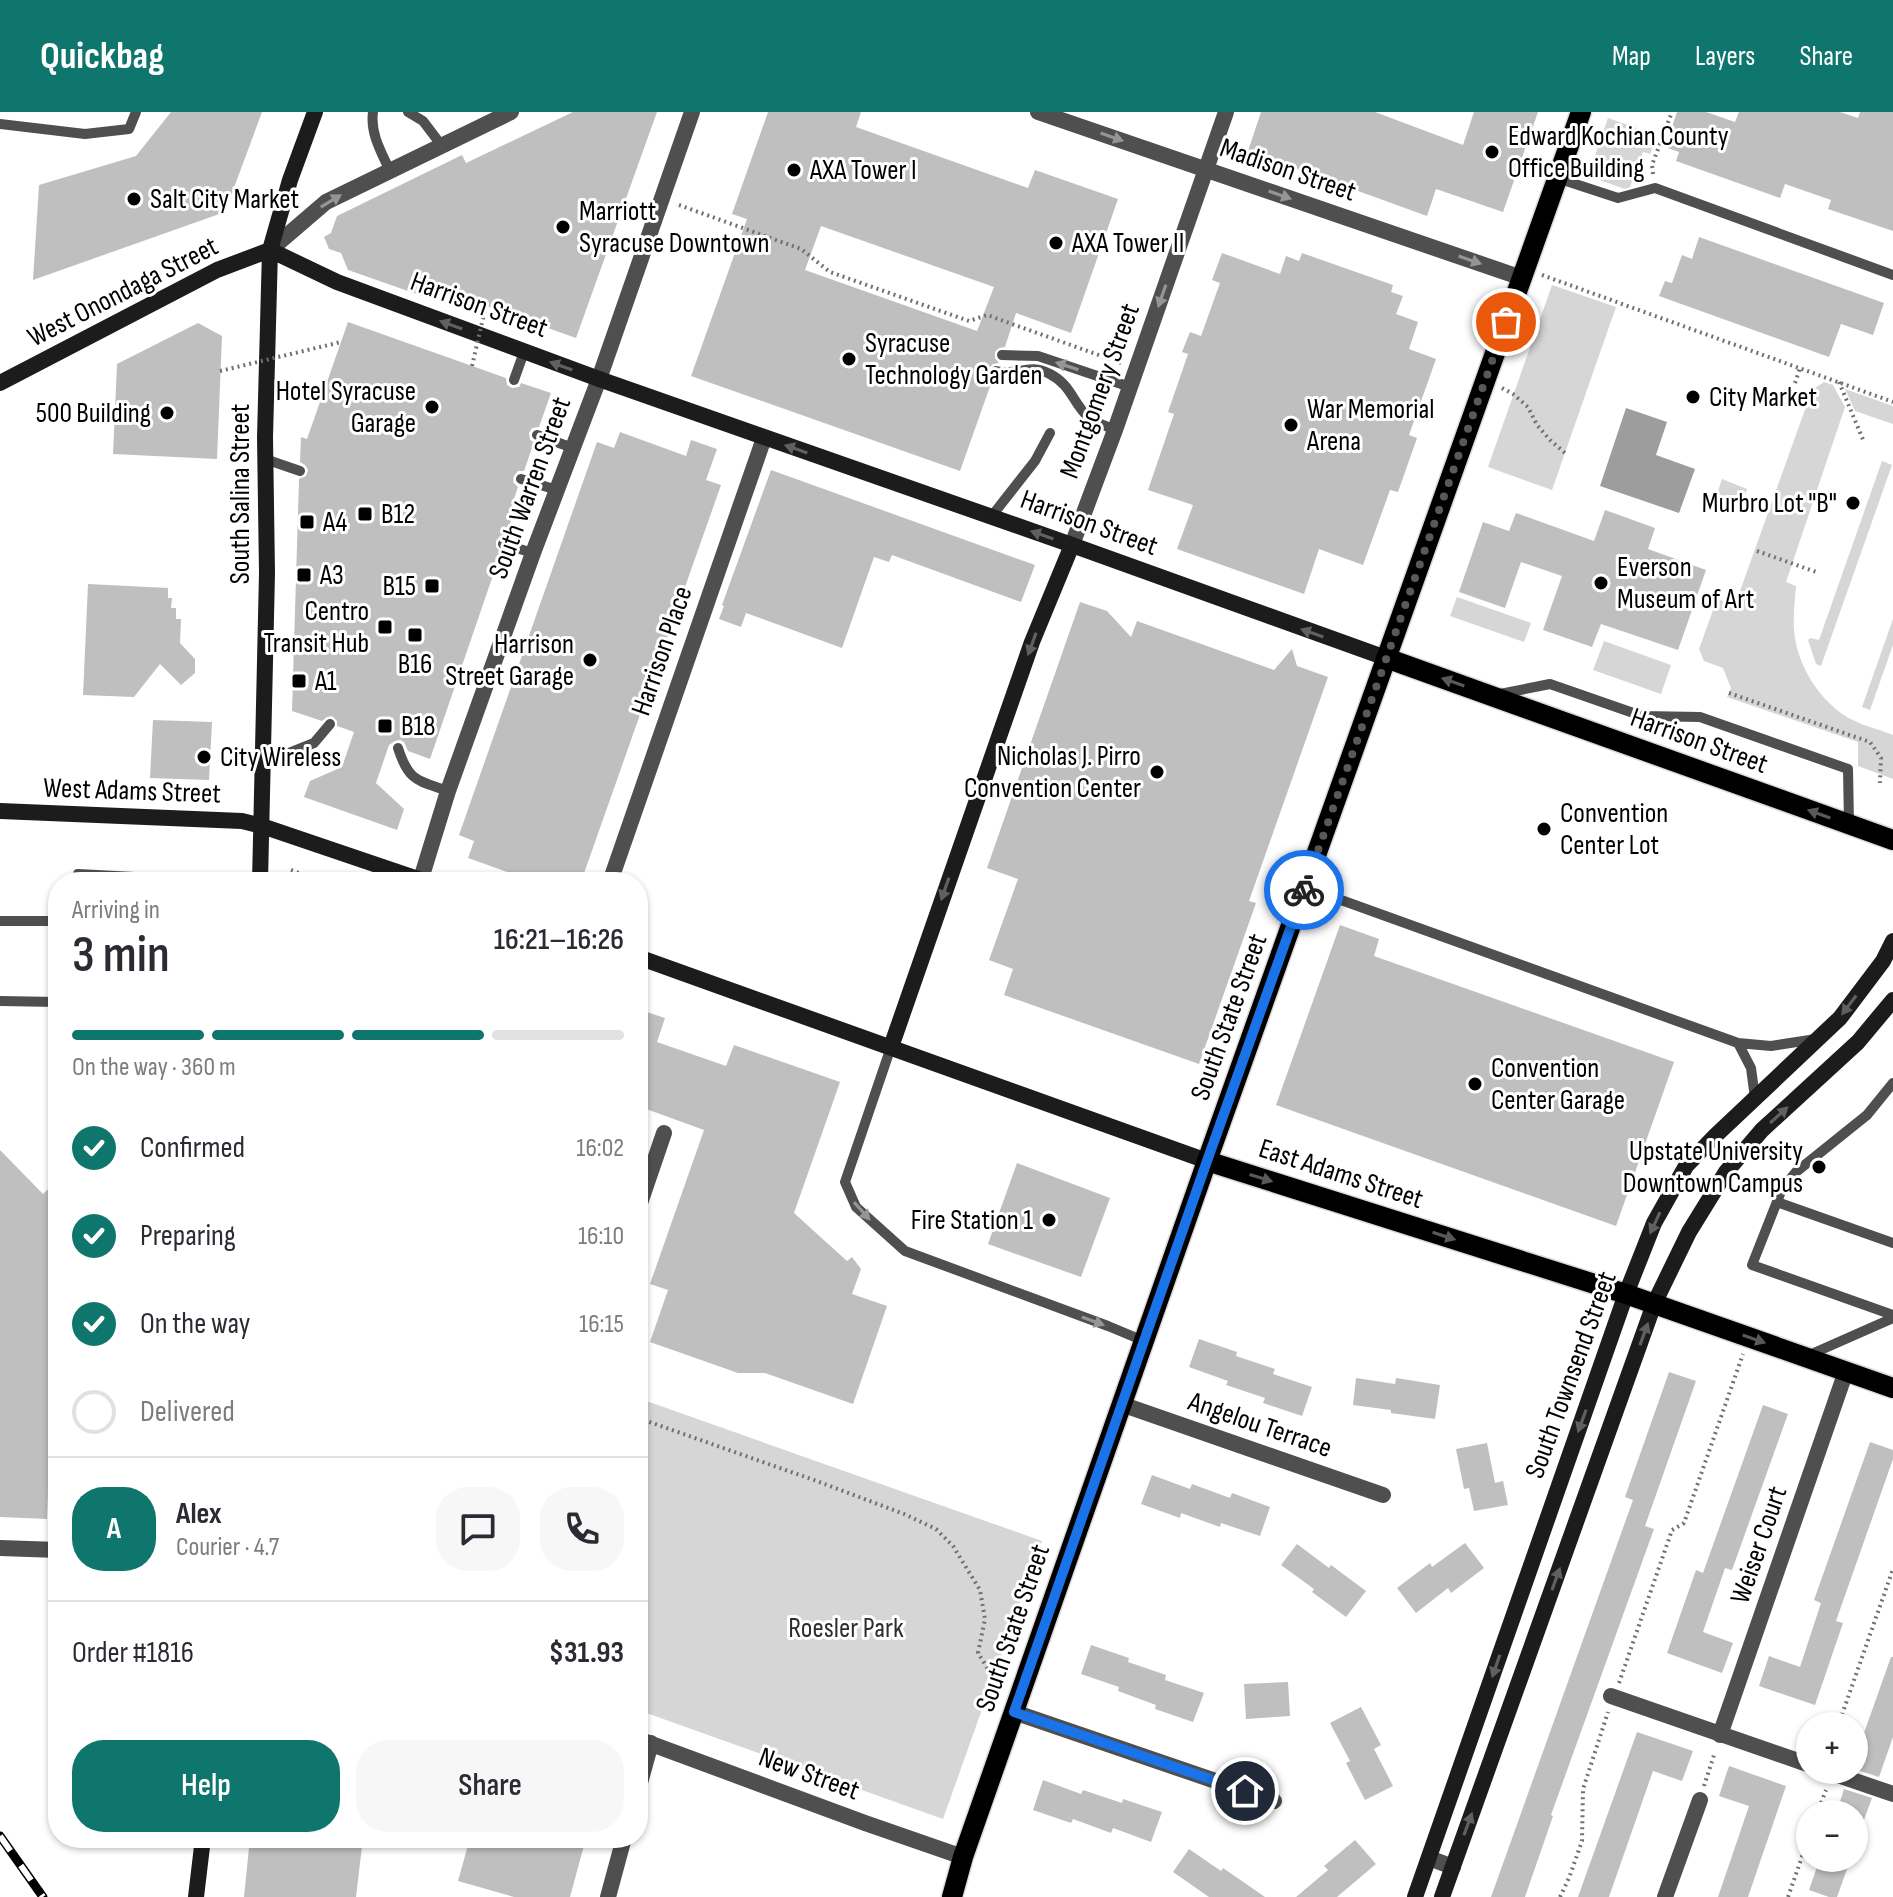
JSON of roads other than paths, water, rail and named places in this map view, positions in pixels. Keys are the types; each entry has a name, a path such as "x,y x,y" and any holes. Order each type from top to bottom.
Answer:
{"main road":[{"name":"South Salina Street","path":"260,872 270,250 290,180 315,112"},
{"name":"South State Street","path":"952,1897 963,1857 1121,1404 1581,112"},
{"name":"Harrison Street","path":"270,250 337,282 524,352 1893,840"},
{"name":"West Onondaga Street","path":"0,383 217,270 270,250"},
{"name":"Montgomery Street","path":"891,1047 1032,642 1072,545"},
{"name":"West Adams Street","path":"0,811 242,821 262,826"},
{"path":"262,826 397,872"},
{"name":"South Townsend Street","path":"1415,1897 1626,1294 1654,1223 1686,1166 1840,1018 1883,961 1893,941"},
{"name":"East Adams Street","path":"648,961 1207,1161 1626,1294 1893,1388"},
{"name":"South Townsend Street","path":"1442,1897 1654,1304 1689,1232 1726,1172 1762,1130 1858,1042 1893,1000"},
{"path":"196,1897 202,1848"}],"street":[{"path":"270,250 326,202 511,112"},
{"name":"South Warren Street","path":"426,872 448,791 599,379 692,112"},
{"name":"Madison Street","path":"1038,112 1523,273"},
{"name":"Montgomery Street","path":"1072,545 1226,112"},
{"name":"Harrison Place","path":"613,872 764,438"},
{"path":"648,1180 664,1133"},
{"name":"Weiser Court","path":"1720,1735 1846,1371"},
{"name":"Angelou Terrace","path":"1121,1404 1383,1495"},
{"path":"0,1548 48,1550"},
{"path":"1607,1693 1796,1760"},
{"path":"1014,1712 1274,1801"},
{"name":"New Street","path":"648,1742 963,1857"},
{"path":"1850,1784 1893,1794"},
{"path":"1665,1897 1700,1800"},
{"path":"608,1897 621,1848"},
{"path":"1429,1858 1453,1867"}],"lane":[{"path":"0,124 85,134 129,129 136,112"},
{"path":"373,112 371,123 390,171"},
{"path":"408,112 423,121 442,146"},
{"path":"1557,178 1618,198 1655,188 1893,275"},
{"path":"514,380 524,352"},
{"path":"1002,355 1038,356 1130,387"},
{"path":"996,371 1005,374 1033,368 1049,373 1066,384 1088,418 1115,430"},
{"path":"991,517 1035,461 1050,433"},
{"path":"537,435 573,448"},
{"path":"265,459 300,471"},
{"path":"521,479 557,490"},
{"path":"503,544 533,553"},
{"path":"1491,695 1550,684 1642,716 1700,717 1848,769 1849,824"},
{"path":"264,763 314,743 330,724"},
{"path":"398,748 404,766 414,779 448,791"},
{"path":"1305,887 1738,1043 1771,1046 1818,1039"},
{"path":"0,921 48,921"},
{"path":"0,1001 48,1002"},
{"path":"1738,1043 1751,1068 1755,1098"},
{"path":"891,1047 845,1182 856,1207 905,1251 1144,1341"},
{"path":"1893,1083 1867,1115 1796,1172 1782,1189 1752,1265 1893,1316"},
{"path":"1777,1202 1893,1243"},
{"path":"1805,1357 1893,1316"}],"railway":[{"path":"0,1836 43,1897"}],"place":[{"name":"Edward Kochian County Office Building","path":"1492,152"},
{"name":"AXA Tower I","path":"794,170"},
{"name":"Salt City Market","path":"134,199"},
{"name":"Marriott Syracuse Downtown","path":"563,227"},
{"name":"AXA Tower II","path":"1056,243"},
{"name":"Syracuse Technology Garden","path":"849,359"},
{"name":"City Market","path":"1693,397"},
{"name":"Hotel Syracuse Garage","path":"432,407"},
{"name":"500 Building","path":"167,413"},
{"name":"War Memorial Arena","path":"1291,425"},
{"name":"Murbro Lot \"B\"","path":"1853,503"},
{"name":"B12","path":"365,514"},
{"name":"A4","path":"307,522"},
{"name":"A3","path":"304,575"},
{"name":"Everson Museum of Art","path":"1601,583"},
{"name":"B15","path":"432,586"},
{"name":"Centro Transit Hub","path":"385,627"},
{"name":"B16","path":"415,635"},
{"name":"Harrison Street Garage","path":"590,660"},
{"name":"A1","path":"299,681"},
{"name":"B18","path":"385,726"},
{"name":"City Wireless","path":"204,757"},
{"name":"Nicholas J. Pirro Convention Center","path":"1157,772"},
{"name":"Convention Center Lot","path":"1544,829"},
{"name":"Convention Center Garage","path":"1475,1084"},
{"name":"Upstate University Downtown Campus","path":"1819,1167"},
{"name":"Fire Station 1","path":"1049,1220"}],"park label":[{"name":"Roesler Park","path":"846,1628"}]}
